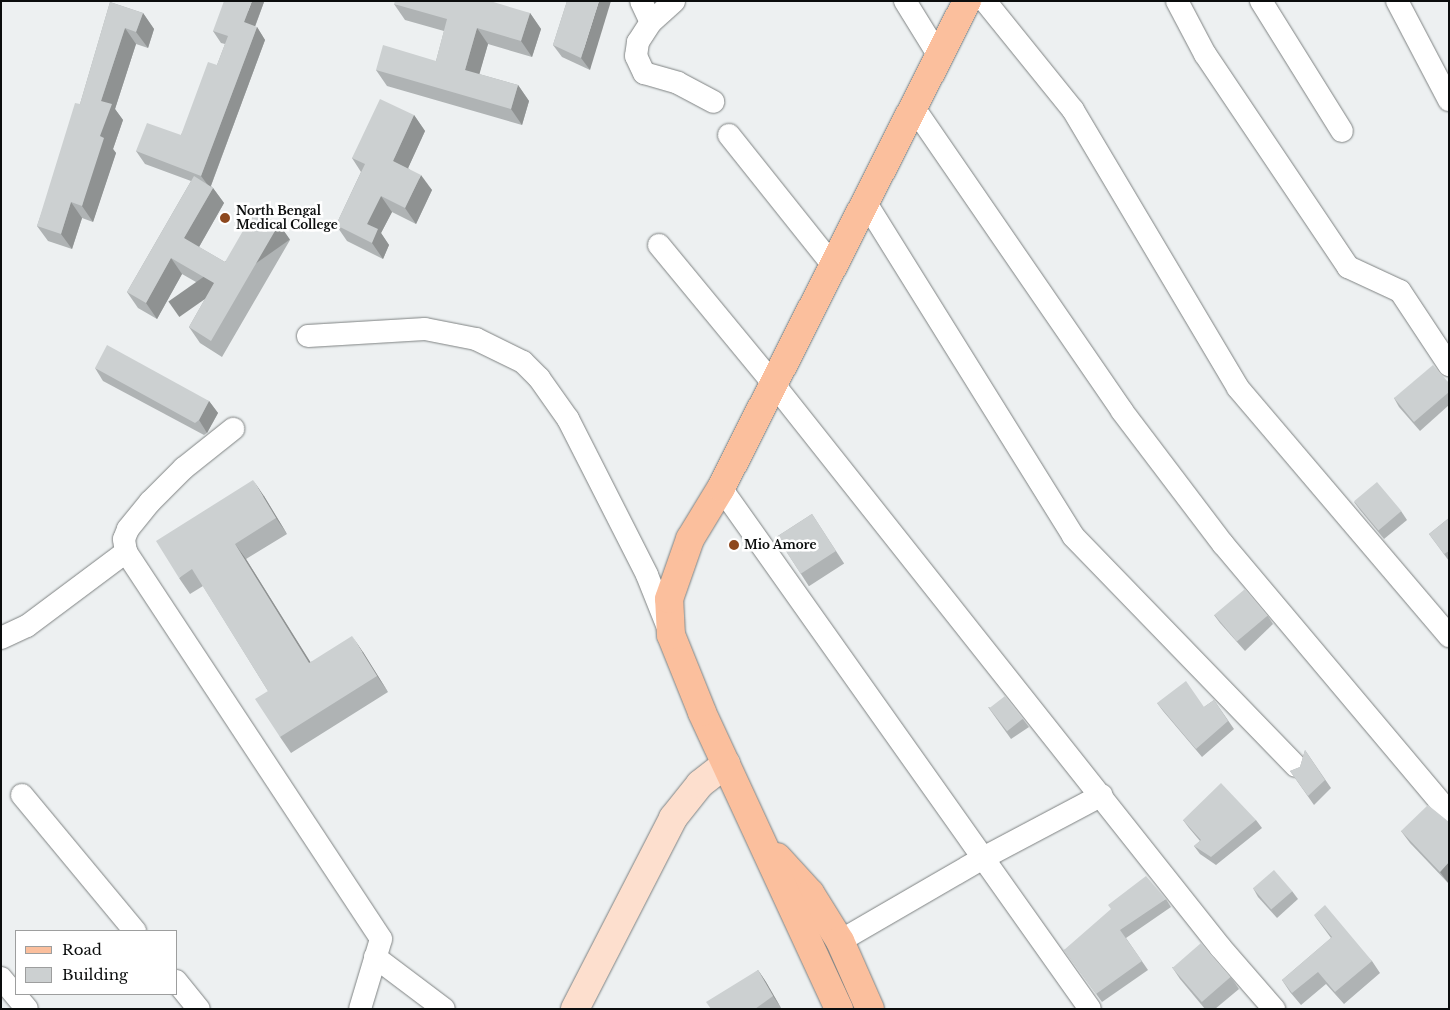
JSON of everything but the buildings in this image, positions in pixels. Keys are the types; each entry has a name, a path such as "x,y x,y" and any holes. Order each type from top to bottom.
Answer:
{"main road":[{"path":"839,1009 726,764 671,635 668,599 676,572 690,539 721,488 772,382 866,202 967,1"},
{"path":"762,841 810,893 840,941 870,1009"},
{"path":"817,964 817,996 820,1009"}],"street":[{"path":"641,1 651,22"},
{"path":"674,1 651,22 638,42 636,56 644,73 678,83 713,102"},
{"path":"905,1 939,56"},
{"path":"984,1 1073,110 1238,388 1449,636"},
{"path":"1177,1 1205,54 1348,267 1400,291 1449,365"},
{"path":"1261,1 1342,131"},
{"path":"1397,1 1449,100"},
{"path":"914,108 1134,426 1223,544 1449,812"},
{"path":"729,135 832,264"},
{"path":"866,202 1073,536 1296,766"},
{"path":"659,246 772,382 1102,795 1221,948 1274,1009"},
{"path":"308,336 425,329 476,339 523,362 539,378 568,418 648,575 671,635"},
{"path":"233,429 184,468 150,502 128,529 124,539 126,552 381,939 360,1009"},
{"path":"721,488 985,857 1090,1009"},
{"path":"1,638 35,620 126,552"},
{"path":"575,1009 673,818 700,784 726,764"},
{"path":"22,795 134,930"},
{"path":"840,941 985,857 1102,795"},
{"path":"375,957 444,1009"},
{"path":"1,978 15,995"},
{"path":"178,983 199,1009"},
{"path":"15,995 27,1009"}],"place":[{"name":"North Bengal Medical College","path":"225,218"},
{"name":"Mio Amore","path":"734,545"}]}
